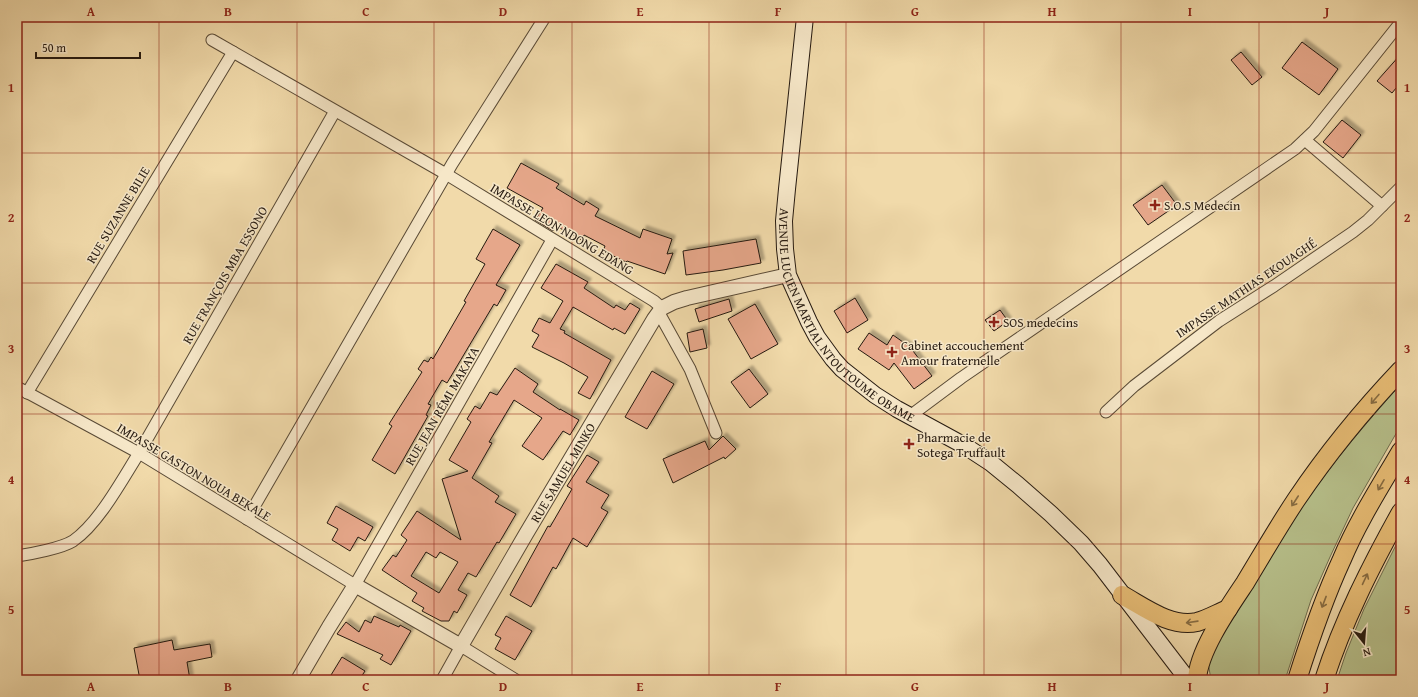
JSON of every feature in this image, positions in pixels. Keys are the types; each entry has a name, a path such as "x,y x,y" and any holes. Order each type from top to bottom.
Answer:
{"main road":[{"name":"AVENUE LUCIEN MARTIAL NTOUTOUME OBAME","path":"805,17 784,221 785,249 788,275 817,338 833,360 875,395 965,446 991,464 1018,485 1081,543 1100,565 1188,680"},
{"path":"1197,680 1198,668 1202,658 1228,609 1296,500 1339,442 1401,370"},
{"path":"1297,680 1318,617 1342,558 1366,511 1401,451"},
{"path":"1324,680 1346,621 1367,575 1401,512"},
{"path":"1122,595 1166,618 1179,622 1197,622 1228,609"}],"street":[{"path":"247,519 446,174 545,17"},
{"path":"910,416 961,378 1280,160 1305,140 1401,22"},
{"name":"IMPASSE LEON NDONG EDANG","path":"212,40 446,174 552,240 654,300 661,311"},
{"name":"RUE SUZANNE BILIE","path":"22,390 233,52"},
{"name":"RUE FRANÇOIS MBA ESSONO","path":"17,556 50,549 72,541 87,528 105,506 139,453 335,111"},
{"path":"1305,140 1382,206"},
{"name":"IMPASSE MATHIAS EKOUAGHÉ","path":"1106,412 1134,386 1182,348 1219,321 1336,244 1368,220 1401,187"},
{"name":"RUE JEAN RÉMI MAKAYA","path":"352,589 552,240"},
{"path":"716,433 690,369 661,311 674,302 687,298 788,275"},
{"name":"RUE SAMUEL MINKO","path":"461,646 577,448 661,311"},
{"name":"IMPASSE GASTON NOUA BEKALE","path":"22,390 139,453 247,519 352,589"},
{"path":"298,680 352,589 461,646 516,680"},
{"path":"442,680 461,646"}],"green space":[{"path":"1401,384 1401,425 1353,508 1330,557 1311,600 1285,680 1211,680 1208,662 1210,654 1279,541 1338,458"},
{"path":"1401,535 1401,680 1337,680 1364,609"}],"building":[{"path":"1302,42 1338,69 1319,95 1282,68"},
{"path":"1241,52 1262,77 1252,85 1231,60"},
{"path":"1401,54 1401,82 1392,93 1377,81"},
{"path":"1342,120 1361,135 1343,158 1323,142"},
{"path":"521,163 559,184 556,188 584,205 586,201 599,209 595,216 640,238 643,229 672,239 667,254 673,253 665,274 627,261 626,262 603,251 605,246 584,235 582,240 556,226 553,231 535,220 543,208 507,188"},
{"name":"S.O.S Medecin","path":"1162,185 1177,205 1148,225 1133,205"},
{"path":"493,229 520,245 496,285 506,290 497,306 494,304 447,383 442,380 428,404 431,405 426,415 428,416 395,474 372,460 392,426 389,424 422,372 418,369 424,360 428,362 431,357 433,359 466,302 464,301 485,264 476,259"},
{"path":"756,239 761,263 686,275 683,251"},
{"path":"556,264 588,282 584,288 614,308 616,305 625,310 630,303 640,309 625,334 614,328 613,330 573,307 560,329 565,331 564,333 611,360 590,399 578,393 588,377 532,347 539,335 532,331 539,318 550,323 563,301 541,288"},
{"path":"855,298 868,320 847,333 834,311"},
{"path":"729,299 732,311 699,322 695,309"},
{"path":"755,304 778,344 751,359 728,319"},
{"path":"1000,310 1008,321 994,331 985,320"},
{"path":"703,329 707,348 690,352 687,333"},
{"path":"869,333 887,345 893,335 910,347 932,376 914,389 894,363 889,370 858,349"},
{"path":"515,368 538,384 533,392 560,410 579,420 570,435 563,431 543,460 522,446 542,418 514,400 489,442 492,443 472,478 499,496 495,502 516,514 476,577 468,573 458,590 467,595 457,613 454,611 449,621 441,621 422,611 424,608 412,601 417,593 382,570 393,555 396,557 407,540 401,535 417,511 461,540 442,479 468,471 449,460 471,422 467,419 475,406 480,409 490,392 497,395","holes":["426,552 436,558 440,552 458,562 439,593 411,576"]},
{"path":"749,369 768,394 750,408 731,382"},
{"path":"652,371 674,384 647,429 625,417"},
{"path":"723,436 736,449 725,459 724,457 673,483 663,459 705,441 709,450"},
{"path":"587,455 599,462 586,482 609,495 601,508 608,512 587,547 573,538 556,569 553,567 531,607 510,595 548,526 550,527 572,489 567,486"},
{"path":"336,506 373,527 365,541 358,537 350,551 332,540 338,529 327,523"},
{"path":"374,616 399,627 400,625 411,631 391,665 380,659 383,655 337,634 346,622 359,632 365,620 371,623"},
{"path":"506,616 532,631 515,660 495,649 501,638 495,635"},
{"path":"172,640 174,650 210,644 212,657 187,662 190,680 140,680 134,648"},
{"path":"342,657 365,671 359,680 328,680"}],"place":[{"name":"S.O.S Medecin","path":"1155,205"},
{"name":"SOS medecins","path":"994,322"},
{"name":"Cabinet accouchement Amour fraternelle","path":"892,352"},
{"name":"Pharmacie de Sotega Truffault","path":"909,444"}]}
